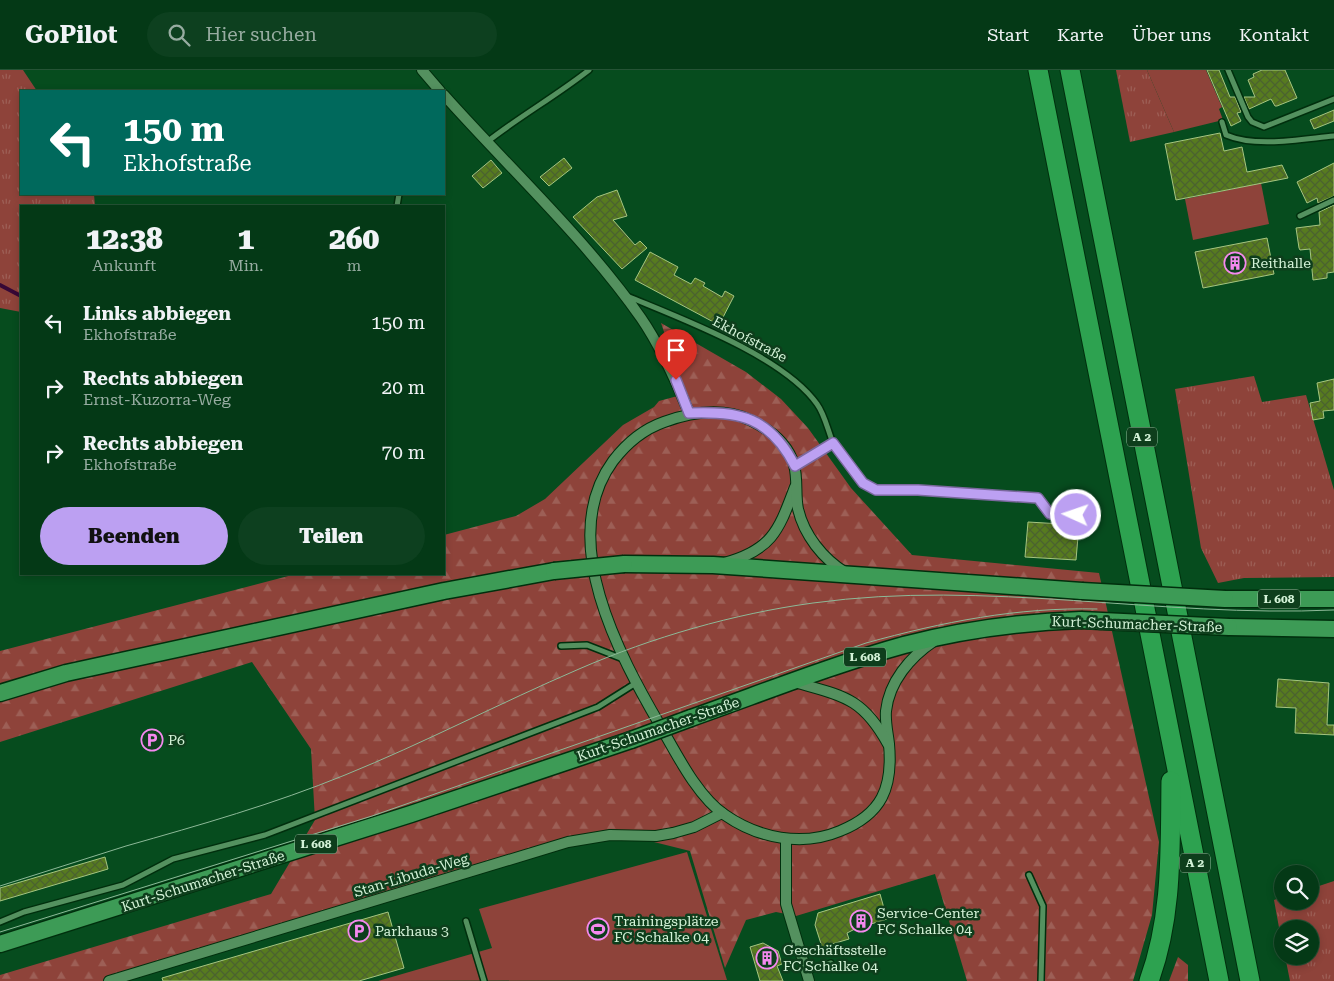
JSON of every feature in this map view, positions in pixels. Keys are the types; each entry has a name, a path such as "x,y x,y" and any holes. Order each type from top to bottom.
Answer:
{"highway":[{"name":"A 2","path":"1038,70 1219,981"},
{"name":"A 2","path":"1070,70 1250,981"},
{"path":"1149,981 1162,938 1168,902 1171,744"}],"main road":[{"name":"Kurt-Schumacher-Straße","path":"0,693 66,674 444,591 554,571 624,564 713,566 1225,599 1334,599"},
{"name":"Kurt-Schumacher-Straße","path":"0,944 411,814 631,740 845,663 939,637 992,627 1081,620 1229,627 1334,629"}],"street":[{"name":"Ekhofstraße","path":"422,70 438,90"},
{"name":"Ekhofstraße","path":"445,98 572,234 642,319 676,380 689,413"},
{"path":"851,576 837,567 805,531 798,508 795,466 785,447 769,429 746,418 720,412 689,413 658,424 636,437 618,455 604,474 593,499 590,532 592,563 607,616 624,659 680,760 701,790 722,813 756,831 786,839 815,838 838,832 859,822 874,809 884,794 891,771 886,712 892,692 905,668 926,646 939,637"},
{"path":"713,566 732,561 760,547 775,534 784,518 796,483"},
{"path":"794,682 849,699 867,712 889,747"},
{"name":"Stan-Libuda-Weg","path":"109,981 568,842 590,837 656,836 673,833 722,813"},
{"path":"786,839 786,904 807,976"}],"lane":[{"path":"486,142 513,121 553,98 589,70"},
{"path":"1228,70 1248,117 1252,122 1264,128 1334,99"},
{"path":"1222,122 1226,135 1236,139 1284,141 1334,136"},
{"path":"1300,216 1334,200"},
{"name":"Ekhofstraße","path":"622,294 708,332 780,369 802,387 818,406 833,443 863,483 876,490 918,490 1038,498 1050,514 1076,515"},
{"path":"795,466 833,443"},
{"path":"561,646 587,644 624,659"},
{"path":"0,922 24,912 123,885 172,860 274,831 598,707 636,683"},
{"path":"1030,875 1043,906 1041,981"},
{"path":"466,921 484,981"},
{"path":"807,976 831,963"}],"green space":[{"path":"0,70 23,70 36,90 20,90 20,195 94,195 95,205 20,205 20,312 0,308"},
{"path":"1116,70 1147,70 1174,132 1130,142"},
{"path":"1147,70 1206,70 1222,107 1219,109 1223,120 1174,132"},
{"path":"1261,183 1269,224 1193,240 1185,199"},
{"path":"661,323 746,372 781,399 808,428 851,488 912,555 1099,573 1159,842 1152,915 1133,981 967,981 935,874 796,916 776,912 746,920 725,968 690,851 634,837 590,836 103,981 0,981 0,975 271,894 315,820 311,749 252,662 0,742 0,651 292,575 445,575 445,535 516,516 545,499 623,425 654,407 659,401 685,394"},
{"path":"1254,376 1262,402 1306,395 1334,490 1334,577 1244,578 1218,583 1201,548 1175,389"},
{"name":"Trainingsplätze FC Schalke 04","path":"687,852 727,980 378,981 492,948 479,909"},
{"path":"1334,881 1334,981 1290,981 1287,965 1319,965 1319,920 1278,920 1276,910 1319,910 1319,886"},
{"path":"1178,957 1188,965 1188,981 1169,981"}],"building":[{"path":"1207,70 1219,70 1230,97 1235,97 1241,112 1237,113 1241,121 1231,126"},
{"path":"1262,70 1285,70 1297,98 1277,106 1275,106 1271,99 1249,109 1244,97 1255,97 1248,80 1254,77 1253,74"},
{"path":"1334,110 1334,121 1314,129 1310,120"},
{"path":"1220,133 1224,151 1242,147 1247,172 1282,165 1288,178 1176,200 1165,144"},
{"path":"564,158 572,168 549,186 540,177"},
{"path":"491,160 502,173 483,188 472,176"},
{"path":"1334,163 1334,196 1318,203 1317,198 1307,203 1297,182"},
{"path":"617,190 627,216 613,220 635,245 640,241 647,248 622,269 573,217 597,197"},
{"path":"1334,205 1334,272 1327,273 1327,278 1313,280 1310,249 1300,250 1296,228 1320,225 1319,212"},
{"name":"Reithalle","path":"1267,238 1274,274 1203,288 1195,252"},
{"path":"650,252 678,267 674,275 691,284 695,278 705,283 703,286 722,297 725,291 734,296 719,325 635,280"},
{"path":"1334,379 1334,410 1323,411 1324,418 1313,420 1310,403 1320,401 1317,383"},
{"path":"1028,522 1079,525 1076,560 1025,557"},
{"path":"1278,679 1329,683 1327,725 1334,725 1334,735 1295,733 1296,708 1276,707"},
{"path":"105,857 108,869 0,901 0,888"},
{"name":"Service-Center FC Schalke 04","path":"880,894 887,919 855,929 847,933 849,939 822,947 815,925 818,913"},
{"name":"Parkhaus 3","path":"388,912 404,968 359,981 163,981 162,978"},
{"name":"Geschäftsstelle FC Schalke 04","path":"763,943 778,951 782,964 777,966 783,981 760,981 750,947"}],"waterway":[{"path":"0,285 20,295"}],"tram line":[{"path":"0,886 126,846 237,814 291,795 374,763 607,657 664,637 753,613 813,603 878,597 943,595 1204,609 1334,610"},
{"path":"0,932 372,816 866,643 980,617 1038,611 1097,609"}],"place":[{"name":"Reithalle","path":"1235,263"},
{"name":"P6","path":"152,740"},
{"name":"Service-Center FC Schalke 04","path":"861,921"},
{"name":"Trainingsplätze FC Schalke 04","path":"598,929"},
{"name":"Parkhaus 3","path":"359,931"},
{"name":"Geschäftsstelle FC Schalke 04","path":"767,958"}],"route":[{"path":"676,380 689,413 720,412 746,418 769,429 785,447 795,466 833,443 863,483 876,490 918,490 1038,498 1050,514 1076,515"}]}
